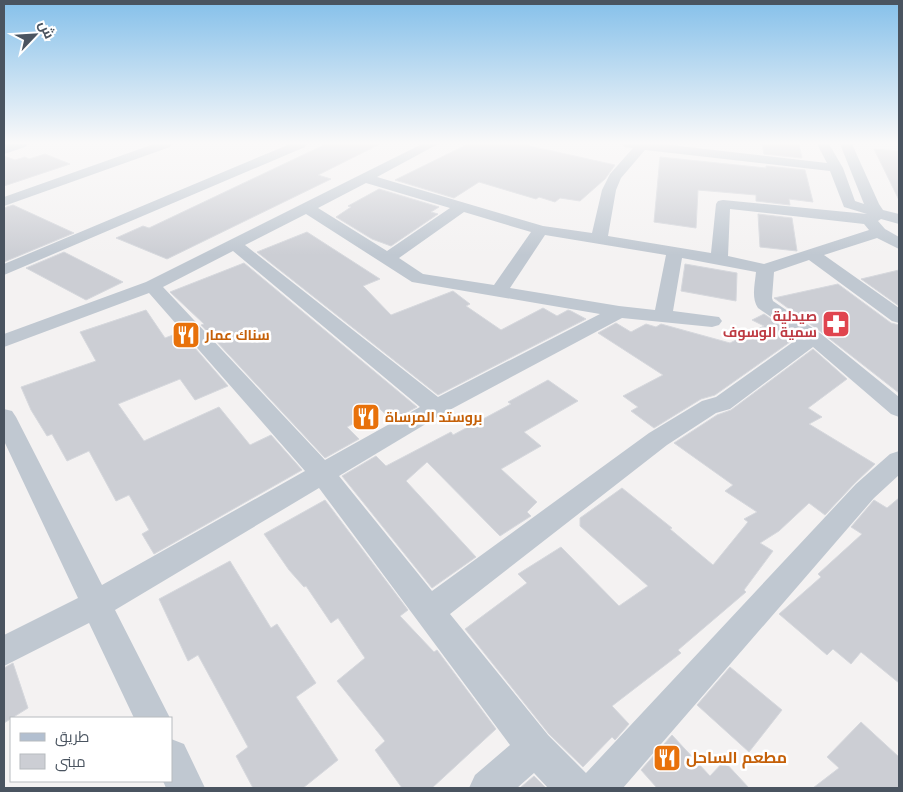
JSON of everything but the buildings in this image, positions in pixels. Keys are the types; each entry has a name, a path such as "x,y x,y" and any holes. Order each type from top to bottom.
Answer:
{"street":[{"path":"4,202 63,181"},
{"path":"4,270 214,181"},
{"path":"6,337 152,286 358,181"},
{"path":"374,181 541,230 719,259 765,269 811,254 875,221"},
{"path":"599,240 609,190 613,181"},
{"path":"841,181 849,204 875,221 899,244"},
{"path":"862,181 872,205 875,221"},
{"path":"719,259 723,204 875,221 899,219"},
{"path":"386,259 462,207"},
{"path":"308,208 418,278 619,312 712,321"},
{"path":"499,291 541,230"},
{"path":"234,244 436,408"},
{"path":"663,316 675,252"},
{"path":"811,254 899,317"},
{"path":"765,269 763,298 766,304 813,336 899,409"},
{"path":"152,286 322,473 535,748 574,788"},
{"path":"4,651 97,604 436,408 619,312"},
{"path":"428,612 658,439 710,406 722,404 813,336"},
{"path":"4,417 152,717"},
{"path":"598,788 865,491 899,460"},
{"path":"488,788 535,748"},
{"path":"172,759 186,788"}],"place":[{"name":"صيدلية سمية الوسوف","path":"836,324"},
{"name":"سناك عمار","path":"186,335"},
{"name":"بروستد المرساة","path":"366,417"},
{"name":"مطعم الساحل","path":"667,758"}]}
